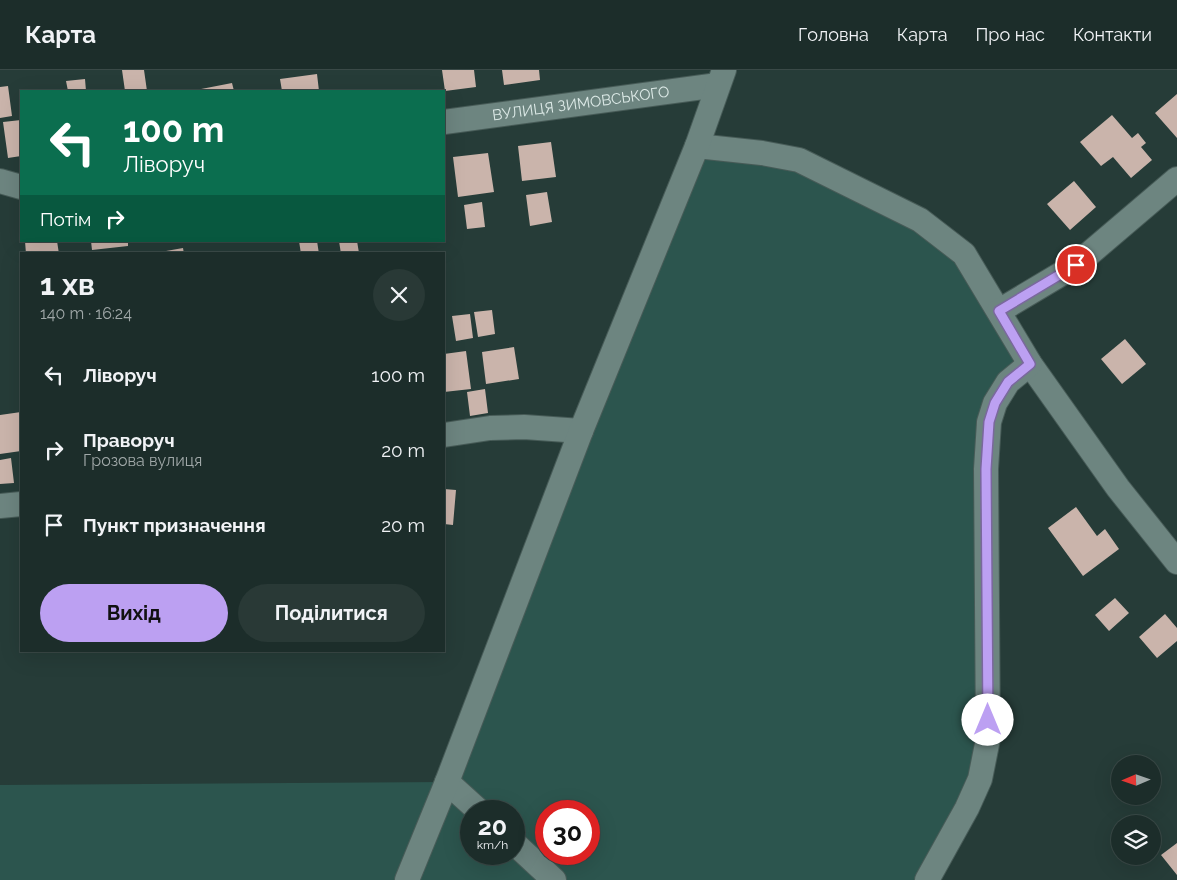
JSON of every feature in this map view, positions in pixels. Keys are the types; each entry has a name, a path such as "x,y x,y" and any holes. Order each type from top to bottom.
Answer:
{"street":[{"name":"ВУЛИЦЯ ЗИМОВСЬКОГО","path":"445,122 721,77"},
{"path":"407,880 447,782 581,431 697,146 721,77"},
{"path":"697,146 762,153 799,160 920,220 964,254 1030,364 1118,488 1177,562"},
{"path":"999,311 1076,265 1177,179"},
{"path":"0,181 20,187"},
{"path":"927,880 967,808 980,779 988,739 986,469 989,422 995,403 1008,382 1030,364"},
{"path":"445,435 507,427 581,431"},
{"path":"0,506 20,504"},
{"path":"447,782 467,800"},
{"path":"525,853 554,880"}],"green space":[{"path":"697,146 762,153 964,254 1030,364 995,403 988,739 927,880 0,880 0,785 447,782"}],"building":[{"path":"122,70 144,70 147,90 125,90"},
{"path":"442,70 474,70 476,87 445,90"},
{"path":"502,70 539,70 540,80 504,85"},
{"path":"317,74 319,90 282,90 280,79"},
{"path":"85,79 86,90 68,90 66,81"},
{"path":"232,83 234,90 196,90"},
{"path":"8,86 12,116 0,118 0,87"},
{"path":"1177,94 1177,138 1155,113"},
{"path":"1112,115 1132,138 1138,133 1146,143 1141,147 1152,160 1131,178 1113,157 1101,166 1080,142"},
{"path":"20,120 20,156 8,158 3,122"},
{"path":"551,142 556,177 522,181 518,146"},
{"path":"488,153 494,192 458,197 453,157"},
{"path":"1074,181 1096,207 1070,230 1047,204"},
{"path":"547,192 552,222 530,226 526,195"},
{"path":"482,202 485,227 467,229 464,205"},
{"path":"25,242 57,242 59,252 26,252"},
{"path":"91,242 128,242 128,246 92,250"},
{"path":"299,242 317,242 319,252 301,252"},
{"path":"339,242 357,242 359,252 341,252"},
{"path":"183,248 184,252 166,252"},
{"path":"492,310 495,334 478,337 474,312"},
{"path":"470,314 473,338 456,341 452,316"},
{"path":"1125,339 1146,364 1122,384 1101,359"},
{"path":"514,347 519,379 486,384 482,352"},
{"path":"466,351 471,389 445,392 445,354"},
{"path":"485,389 488,413 470,416 467,392"},
{"path":"20,412 20,451 0,454 0,415"},
{"path":"11,458 14,483 0,484 0,460"},
{"path":"445,489 456,490 453,525 445,524"},
{"path":"1076,507 1097,536 1105,529 1119,549 1083,576 1048,528"},
{"path":"1115,598 1129,613 1109,631 1095,615"},
{"path":"1165,614 1177,628 1177,641 1157,658 1139,637"},
{"path":"1177,843 1177,875 1161,855"}],"route":[{"path":"988,720 986,469 989,422 995,403 1008,382 1030,364 999,311 1076,265"}]}
